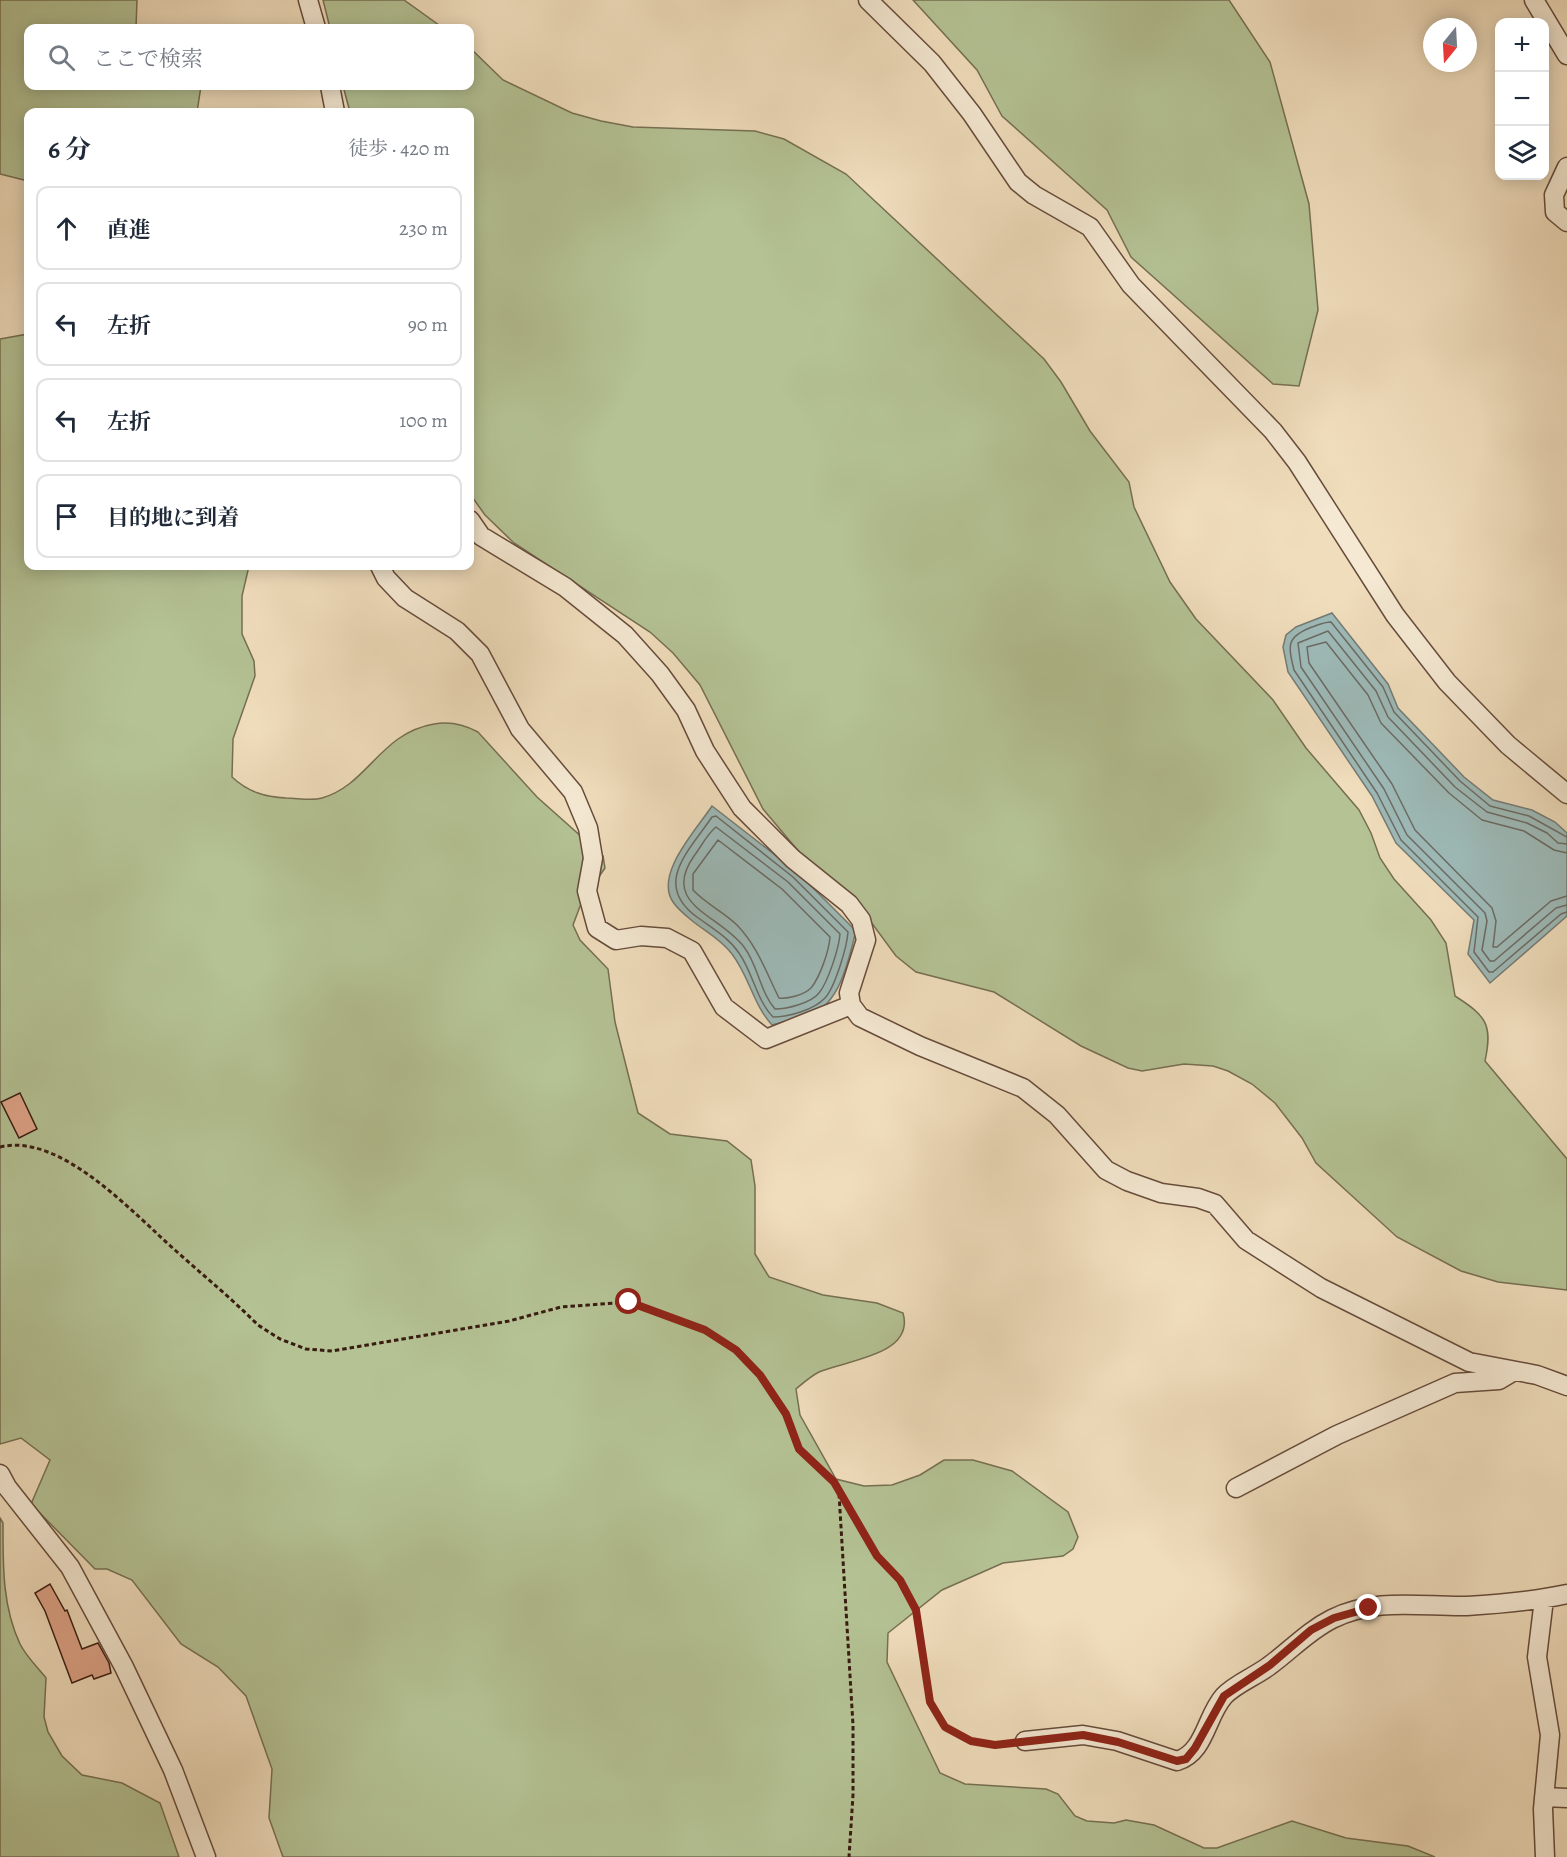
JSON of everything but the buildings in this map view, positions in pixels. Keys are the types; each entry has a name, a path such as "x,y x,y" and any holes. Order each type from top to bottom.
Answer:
{"street":[{"path":"308,0 315,24"},
{"path":"868,0 932,63 972,114 1018,182 1034,195 1090,227 1131,285 1273,431 1298,462 1395,615 1447,682 1508,745 1567,794"},
{"path":"1534,0 1567,54"},
{"path":"331,90 334,108"},
{"path":"1567,167 1554,195 1554,204 1555,212 1567,222"},
{"path":"474,525 482,536 565,587 625,635 660,674 686,710 705,751 742,808 793,859 849,904 861,920 866,940 849,993 851,1005 860,1017 920,1046 1023,1088 1057,1115 1106,1170 1127,1181 1161,1193 1198,1198 1215,1204 1246,1240 1321,1287 1468,1362 1537,1375 1567,1386"},
{"path":"382,570 386,578 405,598 457,631 480,654 520,729 573,792 588,828 593,858 587,891 597,928 616,940 641,936 667,938 692,951 724,1007 766,1039 851,1005"},
{"path":"1236,1488 1337,1436 1455,1383 1499,1380 1514,1371"},
{"path":"0,1474 7,1487 56,1547 124,1667 173,1770 206,1857"},
{"path":"1025,1741 1083,1735 1118,1742 1177,1761 1186,1759 1195,1748 1224,1696 1270,1665 1311,1630 1334,1618 1369,1608 1405,1602 1466,1606 1544,1599 1567,1594"},
{"path":"1544,1599 1537,1657 1550,1735 1544,1797 1545,1857"},
{"path":"1544,1797 1567,1798"}],"path":[{"path":"0,1147 34,1147 64,1160 98,1181 258,1325 280,1339 306,1348 332,1351 431,1336 509,1321 561,1307 594,1303 629,1302 705,1330 736,1350 760,1375 786,1414 799,1449 834,1482 877,1556 900,1580 916,1610 930,1702 945,1727 971,1741 995,1745 1025,1741"},
{"path":"839,1492 853,1725 853,1795 849,1857"}],"green space":[{"path":"0,0 137,0 136,24 24,24 24,90 200,90 198,108 24,108 24,180 0,174"},
{"path":"323,0 404,0 437,24 329,24"},
{"path":"913,0 1229,0 1270,62 1309,204 1318,310 1299,386 1273,384 1131,257 1107,210 1002,116 977,70"},
{"path":"474,52 503,80 572,113 633,127 755,131 784,139 846,174 1044,359 1061,382 1090,431 1129,482 1134,507 1170,582 1196,619 1273,700 1306,748 1359,810 1380,858 1394,879 1431,920 1446,943 1455,996 1474,1009 1485,1022 1488,1038 1485,1061 1567,1159 1567,1290 1498,1282 1461,1271 1397,1237 1316,1163 1302,1138 1275,1103 1252,1084 1228,1071 1213,1066 1184,1064 1142,1071 1128,1068 1081,1046 994,992 916,972 896,956 871,922 805,859 763,809 700,685 673,653 650,632 514,543 485,515 474,500 474,108 349,108 344,90 474,90"},
{"path":"24,335 24,570 248,570 242,596 242,634 254,661 255,676 233,739 232,777 244,786 264,795 318,799 338,791 351,782 400,738 416,729 434,724 452,723 478,732 537,797 603,856 605,868 582,901 573,925 580,940 608,969 615,1022 638,1113 670,1134 727,1141 751,1160 755,1186 755,1254 769,1277 823,1295 877,1303 903,1313 904,1327 899,1338 889,1347 876,1354 819,1372 796,1389 800,1415 836,1479 864,1486 892,1485 920,1475 944,1460 973,1460 1012,1471 1068,1512 1078,1537 1073,1549 1063,1556 1003,1563 942,1590 888,1633 887,1662 940,1773 965,1784 1046,1789 1058,1794 1075,1816 1087,1821 1114,1823 1126,1820 1154,1825 1204,1848 1217,1848 1292,1821 1346,1838 1408,1846 1435,1857 283,1857 269,1818 272,1769 246,1696 218,1667 181,1644 132,1580 107,1569 95,1569 31,1504 50,1460 21,1438 0,1444 0,339"},
{"path":"0,1518 3,1523 5,1585 10,1615 20,1644 46,1678 44,1717 48,1732 62,1756 82,1775 122,1783 160,1803 179,1857 0,1857"}],"water":[{"path":"1332,613 1388,684 1398,708 1464,777 1493,800 1532,810 1555,822 1567,833 1567,916 1490,983 1468,954 1474,920 1396,843 1372,796 1288,672 1283,647 1286,635 1296,627"},
{"path":"712,806 797,872 856,931 847,965 837,989 823,1007 813,1013 772,1025 760,1008 743,971 732,954 717,939 685,915 673,902 669,891 669,878 673,865 688,839"}],"route":[{"path":"629,1302 705,1330 736,1350 760,1375 786,1414 799,1449 834,1482 877,1556 900,1580 916,1610 930,1702 945,1727 971,1741 995,1745 1083,1735 1118,1742 1177,1761 1186,1759 1195,1748 1224,1696 1270,1665 1311,1630 1334,1618 1369,1608"}]}
